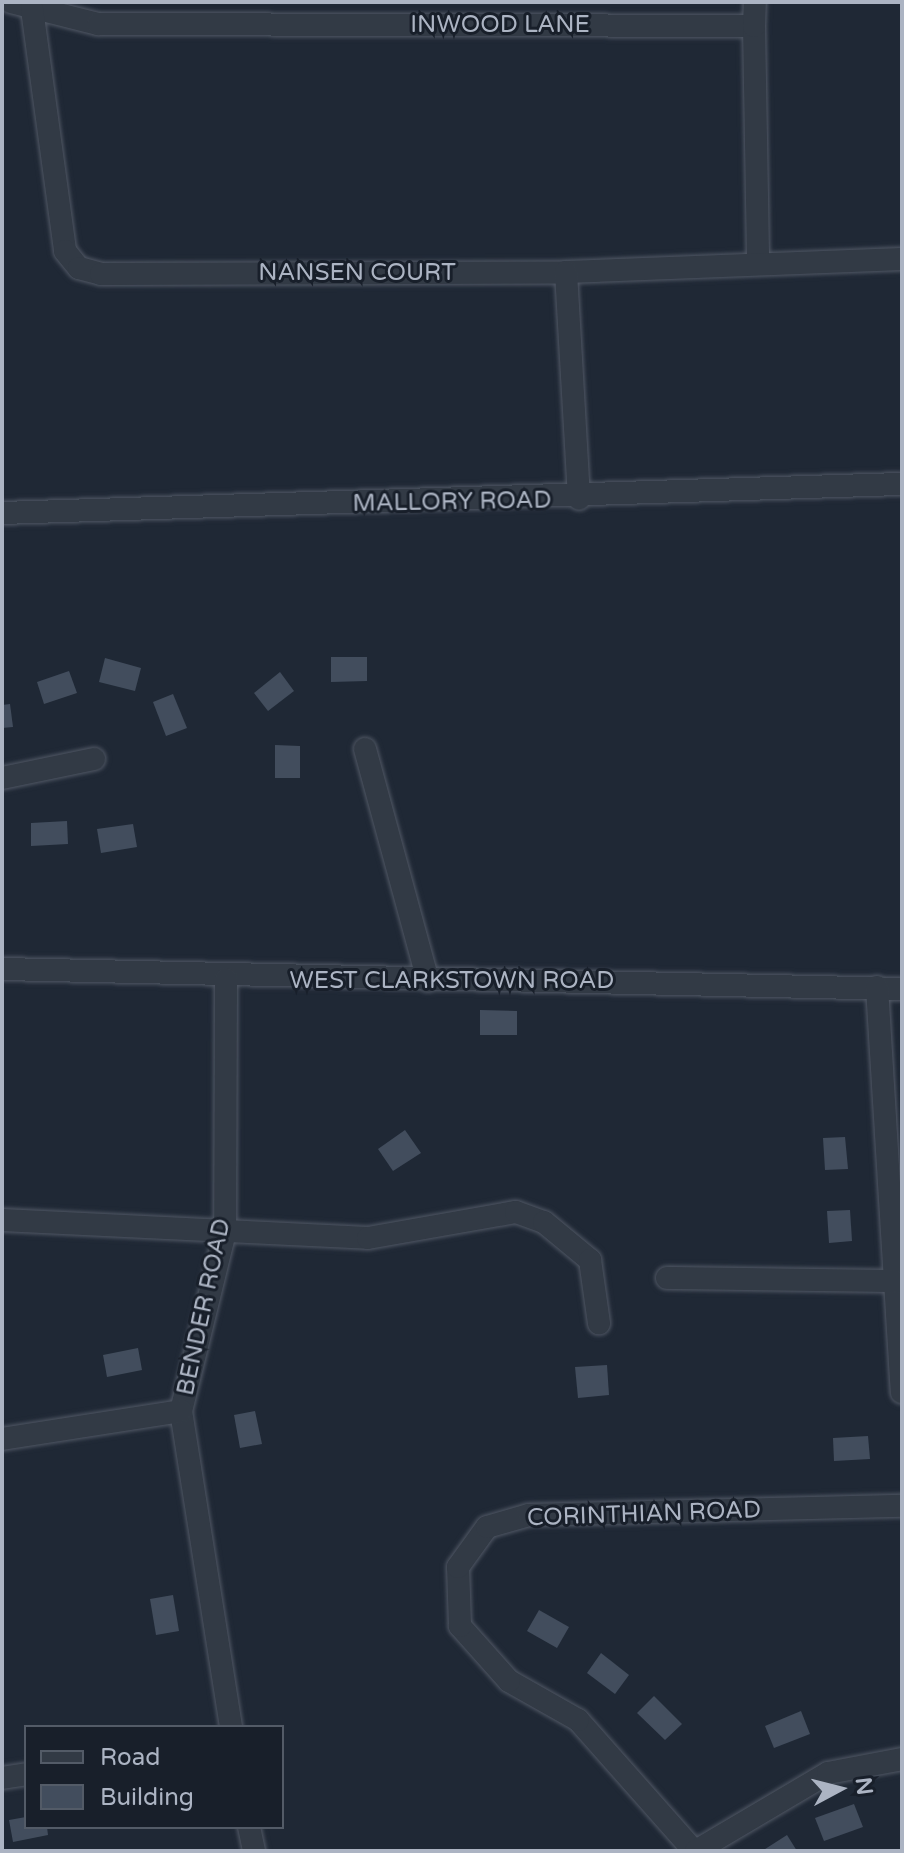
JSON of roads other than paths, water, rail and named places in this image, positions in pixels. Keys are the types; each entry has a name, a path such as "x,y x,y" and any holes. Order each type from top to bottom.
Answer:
{"street":[{"path":"755,2 758,263"},
{"name":"INWOOD LANE","path":"22,5 98,24 754,26"},
{"name":"NANSEN COURT","path":"22,5 65,251 79,268 101,274 566,272 902,259"},
{"path":"566,272 579,499"},
{"name":"MALLORY ROAD","path":"2,513 579,499 902,484"},
{"path":"365,749 428,981"},
{"path":"2,778 94,759"},
{"name":"WEST CLARKSTOWN ROAD","path":"2,969 226,979 902,989"},
{"name":"BENDER ROAD","path":"226,979 225,1232 181,1411 231,1725"},
{"path":"877,987 896,1207 895,1281 902,1392"},
{"path":"880,1047 902,1058"},
{"path":"2,1220 368,1238 479,1214 516,1212 577,1247 590,1260 599,1323"},
{"path":"667,1278 895,1281"},
{"path":"2,1439 181,1411"},
{"name":"CORINTHIAN ROAD","path":"695,1851 578,1720 509,1681 460,1626 458,1567 487,1527 529,1515 902,1506"},
{"path":"695,1851 828,1773 902,1759"},
{"path":"2,1778 24,1774"},
{"path":"249,1829 254,1851"}]}
